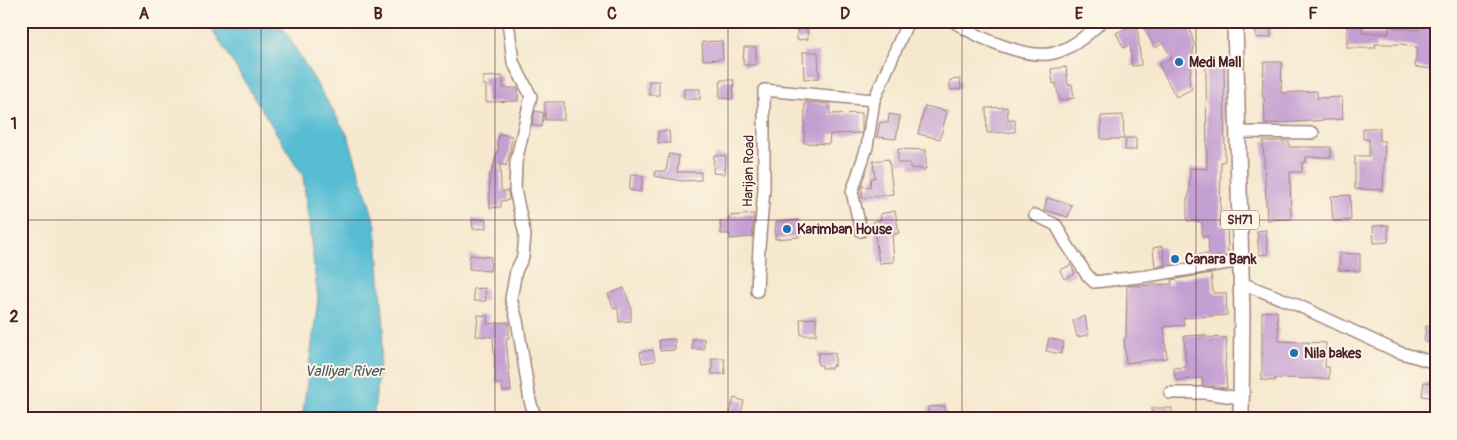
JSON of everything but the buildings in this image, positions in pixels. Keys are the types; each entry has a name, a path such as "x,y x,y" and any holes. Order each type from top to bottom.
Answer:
{"main road":[{"name":"SH71","path":"1235,21 1242,313 1241,419"}],"street":[{"path":"508,21 513,62 531,96 516,162 515,190 525,235 522,257 516,271 511,299 530,401 536,419"},
{"path":"861,231 852,192 867,147 874,100 908,21"},
{"path":"953,21 968,32 1024,53 1054,53 1084,38 1102,21"},
{"name":"Harijan Road","path":"757,292 764,189 764,90 874,100"},
{"path":"1238,132 1313,133"},
{"path":"1035,216 1056,225 1071,251 1094,282 1148,276 1240,261"},
{"path":"1241,283 1295,304 1398,352 1436,363"},
{"path":"1170,393 1241,398"}],"water":[{"name":"Valliyar River","path":"207,21 279,21 348,136 376,226 384,329 373,419 302,419 318,299 303,176"}],"place":[{"name":"Medi Mall","path":"1179,62"},
{"name":"Karimban House","path":"787,229"},
{"name":"Canara Bank","path":"1175,259"},
{"name":"Nila bakes","path":"1294,353"}]}
